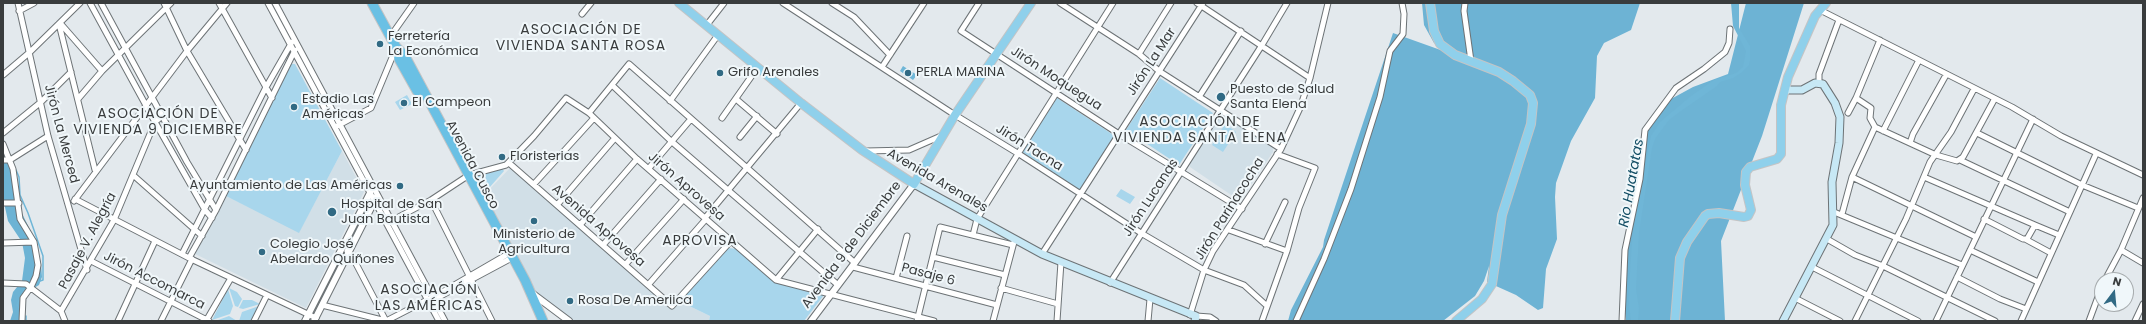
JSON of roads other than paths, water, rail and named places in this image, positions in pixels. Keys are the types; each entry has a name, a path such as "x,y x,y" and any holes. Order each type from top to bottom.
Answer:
{"highway":[{"name":"Avenida Cusco","path":"372,3 396,47 399,59 530,292 543,321"},
{"name":"Avenida Cusco","path":"466,176 507,257 523,286 530,292"}],"main road":[{"name":"Avenida Arenales","path":"679,3 801,103 862,150 914,184 978,219 1014,242 1194,317"},
{"name":"Avenida 9 de Diciembre","path":"914,184 995,53 1031,3"},
{"path":"1430,3 1434,31 1437,40 1455,55 1499,72 1523,88 1530,96 1533,112 1531,124 1502,215 1492,284 1482,299 1456,321"},
{"path":"1675,321 1680,258 1686,242 1708,214 1748,216 1751,210 1746,185 1746,172 1750,167 1777,159 1781,154 1781,104 1788,77 1820,10 1826,3"},
{"path":"1783,321 1833,225 1834,212 1832,182 1839,142 1840,117 1827,88 1819,83 1802,90 1785,90"}],"street":[{"name":"Jirón La Merced","path":"18,3 48,136 87,270"},
{"path":"19,11 34,3"},
{"path":"3,75 30,52 80,3"},
{"path":"90,3 155,122 205,210 212,218"},
{"path":"101,3 152,99 210,202 216,210"},
{"path":"78,99 102,72 126,49 165,5 171,3"},
{"path":"219,3 265,89 272,98"},
{"path":"69,206 95,170 152,99 187,51 227,3"},
{"path":"268,3 296,48 373,187 376,199 430,299 445,321"},
{"path":"274,3 292,42"},
{"path":"390,37 414,3"},
{"path":"582,14 591,3"},
{"path":"706,26 724,3"},
{"name":"Jirón Tacna","path":"783,3 955,116 1019,154 1140,233 1204,270 1244,285 1266,305"},
{"path":"832,3 854,17 890,55"},
{"path":"882,67 924,3"},
{"name":"Jirón Moquegua","path":"979,3 961,31 1119,134 1242,209"},
{"path":"1060,3 1139,54 1159,71 1281,149"},
{"path":"973,235 978,219 1113,3"},
{"path":"1139,54 1171,3"},
{"name":"Jirón Lucanas","path":"1110,282 1140,233 1262,45 1287,3"},
{"name":"Jirón Parinacocha","path":"1194,317 1204,270 1214,251 1281,149 1300,108 1310,78 1328,3"},
{"path":"1296,321 1324,259 1351,189 1380,97 1390,51 1403,34 1404,14 1402,3"},
{"path":"1465,3 1464,11 1471,61"},
{"path":"1201,4 1310,78"},
{"name":"Jirón La Mar","path":"1042,254 1201,4"},
{"path":"165,5 187,51 246,150"},
{"path":"1820,10 1994,100 2033,118 2061,136 2096,154 2143,176"},
{"path":"1819,83 1820,74 1839,20"},
{"path":"59,23 102,72"},
{"path":"59,23 95,170"},
{"path":"1622,321 1625,250 1640,179 1645,130 1676,88 1704,70 1725,52 1729,43 1730,29"},
{"path":"1199,97 1241,31"},
{"path":"670,101 718,35"},
{"path":"1848,113 1856,98 1880,40"},
{"path":"182,254 210,202 265,89 292,42"},
{"path":"338,125 371,108 396,47"},
{"path":"161,321 296,48"},
{"path":"1883,131 1919,60"},
{"path":"589,113 630,64 670,101 818,229 854,265"},
{"path":"722,118 758,67"},
{"path":"276,69 283,74"},
{"path":"3,133 41,102 71,72"},
{"path":"1910,143 1913,134 1946,74"},
{"path":"612,85 728,191 838,285"},
{"path":"1855,321 1912,206 1924,177 1951,132 1974,89"},
{"name":"Jirón Aprovesa","path":"508,163 566,98 589,113 615,138 776,280 918,319 934,321"},
{"path":"1856,98 1871,108 1870,118 1875,127 1936,155 1949,159 1960,160 2070,212"},
{"path":"736,99 777,134"},
{"path":"1960,160 1977,133 1994,100"},
{"path":"648,285 706,219 801,103"},
{"path":"254,112 263,116"},
{"name":"Pasaje V. Alegría","path":"62,311 87,270 114,220 155,122 162,116"},
{"path":"740,137 757,116"},
{"path":"534,184 594,118"},
{"path":"1936,321 2033,118"},
{"path":"649,168 691,119"},
{"path":"338,125 369,193 376,199 390,221 430,299 439,321"},
{"path":"1842,214 1852,177 1875,127"},
{"path":"1977,133 2082,185 2138,208"},
{"path":"862,150 910,150 943,135"},
{"path":"3,160 10,160 48,136"},
{"path":"557,205 615,138"},
{"path":"3,144 13,169 19,203 20,219 34,242 38,265 36,276 31,287 22,298 22,321"},
{"path":"1262,321 1266,305 1287,251 1299,208 1315,168 1277,154"},
{"path":"2021,321 2096,154"},
{"path":"580,225 638,158"},
{"path":"181,167 187,162"},
{"path":"390,221 431,200 466,176 508,163"},
{"name":"Avenida Aprovesa","path":"508,163 534,184 672,306 731,240"},
{"path":"133,175 202,236"},
{"path":"1852,177 1976,237"},
{"path":"1924,177 2059,235"},
{"path":"603,245 661,179"},
{"name":"Avenida 9 de Diciembre","path":"811,321 914,184"},
{"path":"304,321 373,187"},
{"path":"2109,272 2121,250 2143,198"},
{"path":"75,199 191,259 308,314 315,320 376,199"},
{"path":"626,265 684,199"},
{"path":"431,200 492,321"},
{"path":"1265,244 1285,202"},
{"path":"3,203 19,203"},
{"path":"1834,212 1896,236 1962,265"},
{"path":"1984,219 2052,253"},
{"path":"2025,239 2035,225"},
{"path":"918,319 940,227 973,235 1014,242 993,321"},
{"path":"776,280 818,229"},
{"path":"1228,230 1287,251"},
{"path":"896,278 907,236"},
{"path":"1827,238 1855,254 1883,266 1995,321"},
{"path":"118,321 155,241"},
{"path":"3,243 34,242"},
{"path":"341,247 349,252 386,321"},
{"path":"1970,250 2038,282"},
{"path":"2121,250 2143,263"},
{"path":"933,256 1004,275"},
{"path":"322,305 386,321 470,278 507,257"},
{"name":"Jirón Accomarca","path":"91,261 207,321"},
{"path":"1057,321 1061,262"},
{"name":"Pasaje 6","path":"854,265 896,278 997,305"},
{"path":"1812,267 1868,297 1918,321"},
{"path":"1957,277 2000,299 2026,309"},
{"path":"207,321 231,278"},
{"path":"3,283 24,283 31,287 62,311 66,320"},
{"path":"1001,288 1058,304"},
{"path":"530,292 569,321"},
{"path":"254,321 268,294"},
{"path":"1795,298 1840,321"},
{"path":"1148,321 1150,299"},
{"path":"2135,321 2143,304"},
{"path":"2089,321 2094,308"},
{"name":"Avenida Arenales","path":"1194,317 1210,318 1216,321"}],"waterway":[{"path":"16,170 19,177 20,195 43,256 43,280 37,282"},
{"path":"19,308 17,305 24,289"},
{"path":"26,316 26,321"}],"place":[{"name":"Ferretería La Económica","path":"380,44"},
{"name":"Grifo Arenales","path":"720,73"},
{"name":"PERLA MARINA","path":"908,73"},
{"name":"Puesto de Salud Santa Elena","path":"1221,97"},
{"name":"El Campeon","path":"404,103"},
{"name":"Estadio Las Américas","path":"294,107"},
{"name":"Floristerias","path":"502,157"},
{"name":"Ayuntamiento de Las Américas","path":"400,186"},
{"name":"Hospital de San Juan Bautista","path":"332,212"},
{"name":"Ministerio de Agricultura","path":"534,221"},
{"name":"Colegio José Abelardo Quiñones","path":"262,252"},
{"name":"Rosa De Ameriica","path":"570,301"}],"district":[{"name":"ASOCIACIÓN DE VIVIENDA SANTA ROSA","path":"581,38"},
{"name":"ASOCIACIÓN DE VIVIENDA 9 DICIEMBRE","path":"158,122"},
{"name":"ASOCIACIÓN DE VIVIENDA SANTA ELENA","path":"1200,130"},
{"name":"APROVISA","path":"700,241"},
{"name":"ASOCIACIÓN LAS AMÉRICAS","path":"429,298"}],"water label":[{"name":"Rio Huatatas","path":"1632,183"}]}
